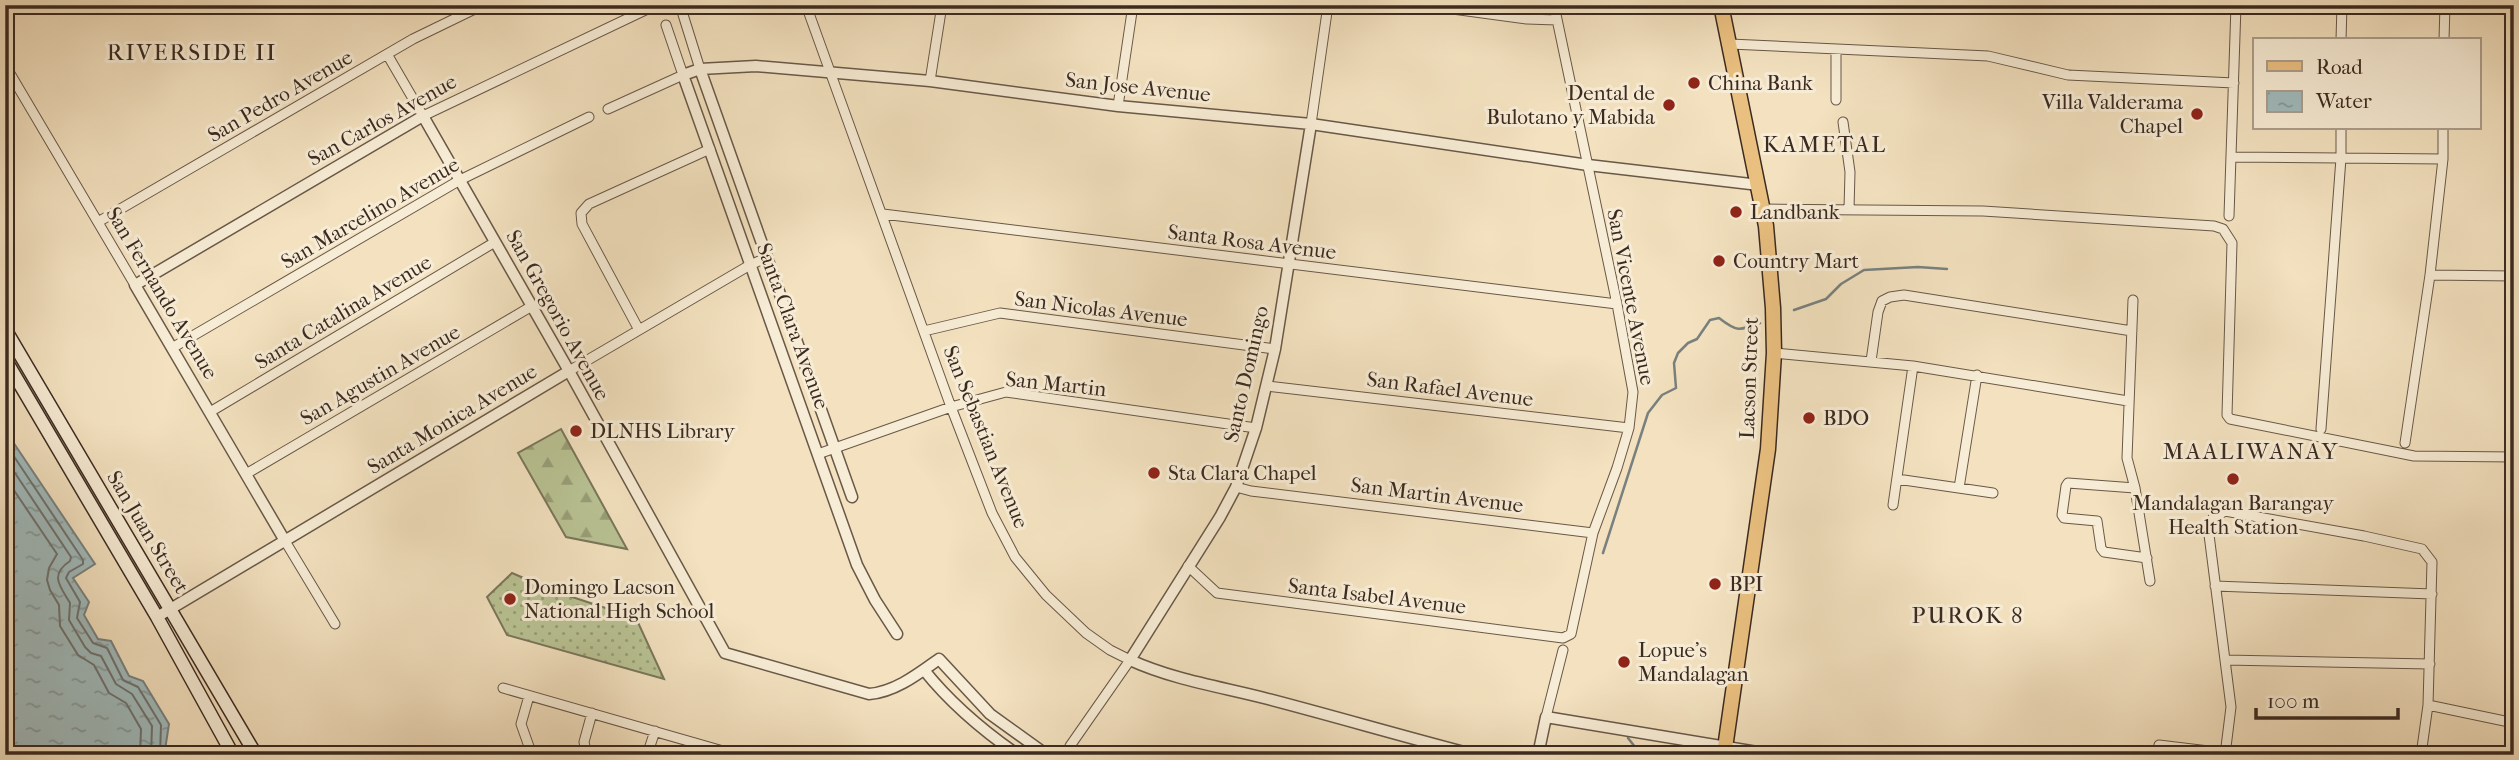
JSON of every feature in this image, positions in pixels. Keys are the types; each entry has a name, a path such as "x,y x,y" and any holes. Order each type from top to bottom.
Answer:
{"main road":[{"name":"Lacson Street","path":"1721,5 1759,185 1770,268 1774,353 1768,449 1725,751"},
{"name":"San Juan Street","path":"5,329 256,755"},
{"name":"San Juan Street","path":"5,359 158,617 233,755"}],"street":[{"name":"San Pedro Avenue","path":"98,222 387,54 483,5"},
{"name":"San Carlos Avenue","path":"135,285 423,116 656,5"},
{"name":"Santa Clara Avenue","path":"680,5 700,69 852,497"},
{"name":"San Sebastian Avenue","path":"806,5 992,513 1015,557 1046,595 1078,626 1110,650 1130,660 1179,678 1475,755"},
{"path":"930,81 942,5"},
{"path":"1118,106 1133,5"},
{"name":"Santo Domingo","path":"1070,746 1130,660 1236,487 1256,428 1275,349 1328,5"},
{"path":"1423,5 1527,19 1558,20"},
{"name":"San Vicente Avenue","path":"1554,5 1633,392 1629,428 1593,533 1571,634"},
{"path":"2229,216 2236,5"},
{"path":"2342,5 2342,38"},
{"path":"2444,38 2445,5"},
{"name":"Santa Clara Avenue","path":"666,26 857,565 897,634"},
{"path":"1730,44 1988,56 2068,75 2234,83"},
{"path":"1836,50 1836,100"},
{"name":"San Gregorio Avenue","path":"387,54 569,371 725,653 869,694 890,689 939,659 990,714 1047,755"},
{"name":"San Fernando Avenue","path":"5,65 285,541"},
{"name":"San Jose Avenue","path":"683,75 700,69 756,66 930,81 1118,106 1311,124 1588,165 1759,185"},
{"path":"608,109 683,75"},
{"name":"San Marcelino Avenue","path":"172,348 460,180 589,117"},
{"path":"1843,122 1850,172 1849,209"},
{"path":"2321,429 2341,130"},
{"path":"2405,443 2430,275 2443,159 2443,130"},
{"path":"639,330 582,224 580,213 589,204 710,149"},
{"path":"2232,157 2443,159"},
{"path":"1762,209 1983,211 2214,226 2223,229 2232,243 2227,415 2230,419 2414,456 2514,457"},
{"name":"Santa Rosa Avenue","path":"883,214 1617,304"},
{"name":"Santa Catalina Avenue","path":"209,412 495,243"},
{"name":"Santa Monica Avenue","path":"158,617 569,371 768,257"},
{"path":"2430,275 2514,276"},
{"path":"1871,361 1882,301 1904,295 2132,331"},
{"path":"2133,300 2127,462 2135,488 2150,582"},
{"name":"San Agustin Avenue","path":"246,474 532,306"},
{"name":"San Nicolas Avenue","path":"924,331 1000,313 1275,349"},
{"path":"1774,353 1913,366 2128,401"},
{"path":"1893,505 1913,366"},
{"path":"1959,488 1977,375"},
{"name":"San Rafael Avenue","path":"1267,386 1629,428"},
{"name":"San Martin","path":"818,454 951,407 1006,392 1256,428"},
{"path":"1897,479 1993,493"},
{"path":"2135,488 2068,483 2062,515 2064,518 2097,521 2104,552 2147,558"},
{"name":"San Martin Avenue","path":"1236,487 1593,533"},
{"path":"2159,745 2225,754 2231,715 2208,527 2213,518 2225,511 2423,549 2432,562 2432,594 2428,705 2421,755"},
{"path":"285,541 335,624"},
{"name":"Santa Isabel Avenue","path":"1188,566 1217,593 1563,638 1571,634"},
{"path":"2215,586 2432,594"},
{"path":"1538,755 1563,650"},
{"path":"2225,660 2430,664"},
{"path":"924,670 979,727 1018,755"},
{"path":"503,688 737,755"},
{"path":"529,696 521,724 532,755"},
{"path":"2428,705 2514,723"},
{"path":"587,755 584,742 592,713"},
{"path":"1546,717 1725,751 1775,755"},
{"path":"648,755 655,731"}],"green space":[{"path":"561,429 627,549 566,537 518,453"},
{"path":"512,573 554,591 636,618 664,679 507,635 487,597"}],"water":[{"path":"5,430 95,564 73,578 89,602 84,615 98,639 111,641 129,676 143,681 169,724 165,750 168,755 5,755"}],"waterway":[{"path":"1794,310 1826,299 1841,284 1864,270 1918,267 1947,269"},
{"path":"1603,553 1648,413 1662,395 1676,388 1674,363 1678,353 1688,343 1697,339 1710,320 1719,318 1738,329 1760,323"},
{"path":"1628,738 1635,747 1631,755"}],"place":[{"name":"China Bank","path":"1694,83"},
{"name":"Dental de Bulotano y Mabida","path":"1669,105"},
{"name":"Villa Valderama Chapel","path":"2197,114"},
{"name":"Landbank","path":"1736,212"},
{"name":"Country Mart","path":"1719,261"},
{"name":"BDO","path":"1809,418"},
{"name":"DLNHS Library","path":"576,431"},
{"name":"Sta Clara Chapel","path":"1154,473"},
{"name":"Mandalagan Barangay Health Station","path":"2233,479"},
{"name":"BPI","path":"1715,584"},
{"name":"Domingo Lacson National High School","path":"510,599"},
{"name":"Lopue's Mandalagan","path":"1624,662"}],"district":[{"name":"RIVERSIDE II","path":"192,52"},
{"name":"KAMETAL","path":"1825,144"},
{"name":"MAALIWANAY","path":"2251,451"},
{"name":"PUROK 8","path":"1968,615"}]}
